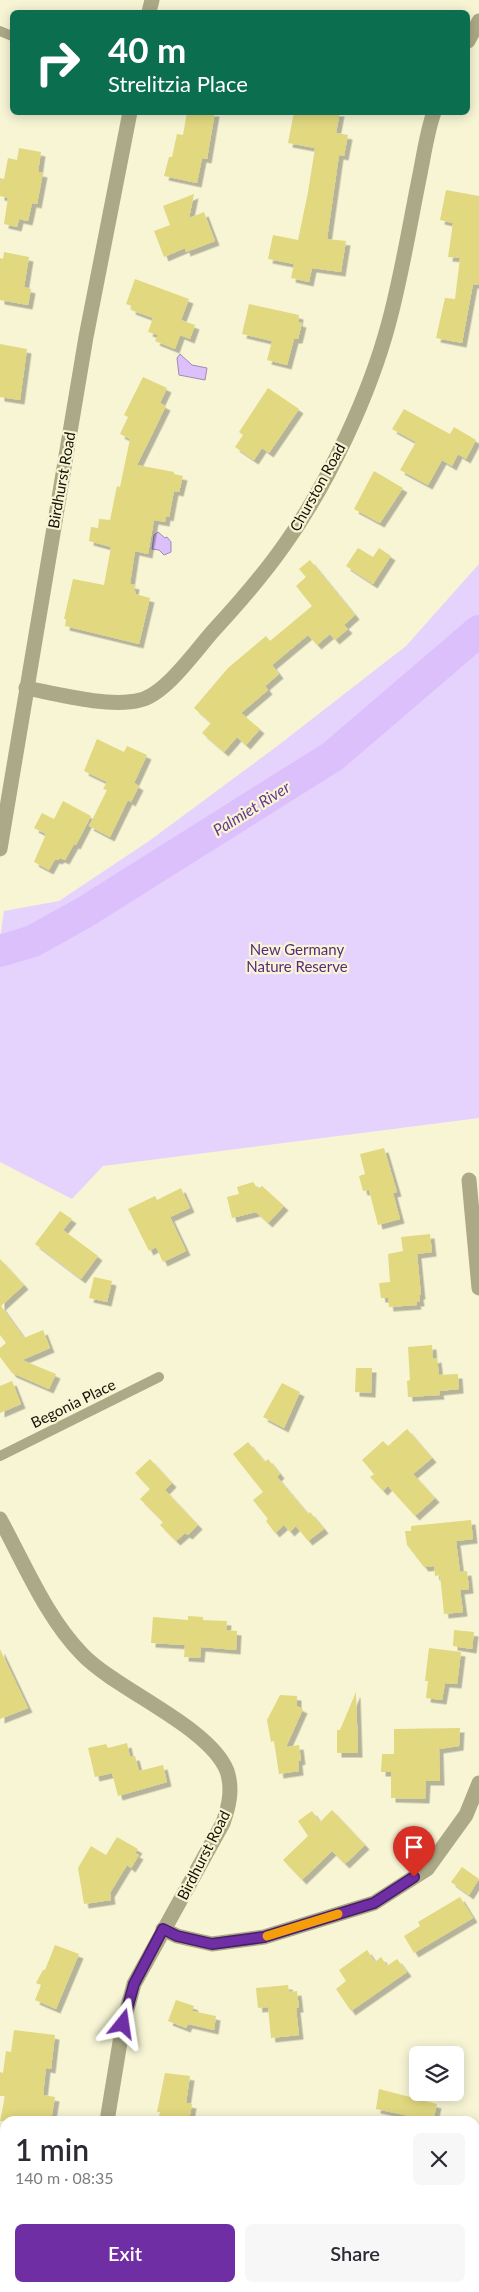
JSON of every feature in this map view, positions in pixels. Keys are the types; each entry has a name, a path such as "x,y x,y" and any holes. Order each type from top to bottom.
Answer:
{"street":[{"path":"470,37 479,21"},
{"name":"Birdhurst Road","path":"0,849 86,337 129,115"},
{"name":"Churston Road","path":"26,688 103,701 126,703 142,700 158,691 172,678 238,604 285,544 333,461 363,398 379,357 390,321 433,115"},
{"path":"469,1180 479,1288"},
{"name":"Birdhurst Road","path":"0,1519 41,1597 82,1655 100,1670 198,1736 210,1746 226,1770 230,1797 223,1823 134,1984 123,2024 108,2116"},
{"path":"163,1929 177,1936 212,1944 264,1937 374,1903 427,1869 466,1815 479,1783"}],"lane":[{"name":"Begonia Place","path":"0,1456 159,1377"}],"green space":[{"name":"New Germany Nature Reserve","path":"479,564 479,1118 103,1166 72,1199 0,1162 0,938 4,911 59,901 149,841 276,747 406,646"}],"shaded area":[{"path":"180,354 192,365 207,368 205,380 179,375 177,358"},
{"path":"158,532 165,538 167,537 171,542 171,552 164,555 159,550 152,549 154,535"}],"building":[{"path":"186,115 214,115 207,159 202,158 197,183 164,176 169,157 172,157 177,134 183,135"},
{"path":"293,115 339,115 336,133 348,135 344,156 339,155 327,239 346,241 341,272 312,268 309,282 291,278 294,264 268,259 273,235 298,240 308,192 315,148 288,143"},
{"path":"19,148 41,152 38,172 43,173 37,204 32,203 28,221 19,219 17,227 4,224 8,198 0,196 0,178 4,179 8,158 17,160"},
{"path":"446,190 479,196 479,285 473,284 462,343 436,338 445,298 455,299 460,258 448,257 453,223 440,220"},
{"path":"194,194 189,218 204,212 215,241 186,252 185,248 164,257 154,231 170,225 163,206"},
{"path":"4,252 29,257 24,287 31,289 28,305 0,300 0,258 3,259"},
{"path":"135,279 189,299 181,320 195,325 190,339 180,335 175,349 155,341 158,335 148,332 153,318 131,310 132,306 126,304"},
{"path":"249,304 299,315 298,322 302,323 298,339 294,339 287,365 267,360 272,341 242,334"},
{"path":"0,344 27,349 20,400 0,397"},
{"path":"143,377 167,388 160,403 166,406 137,465 174,472 174,474 183,476 179,492 174,491 169,517 166,516 165,522 154,520 148,554 135,551 130,584 135,585 134,591 136,594 150,598 139,644 65,626 66,619 64,619 73,579 104,585 111,547 89,541 91,527 98,528 99,519 110,520 117,486 120,487 130,439 120,434 128,417 124,415"},
{"path":"268,388 299,409 269,453 262,448 254,460 235,447 243,435 239,432"},
{"path":"404,409 450,434 454,427 476,440 466,459 458,454 452,466 442,460 428,485 400,470 416,442 392,429"},
{"path":"374,471 403,488 380,523 354,509"},
{"path":"358,548 373,557 379,548 391,556 373,584 346,566"},
{"path":"310,560 355,615 344,625 348,629 335,640 330,634 317,645 308,635 272,665 279,674 265,686 268,690 241,713 260,729 246,745 237,737 224,752 202,733 211,723 194,708 228,668 266,636 270,641 312,606 296,586 306,577 299,569"},
{"path":"97,739 124,752 127,746 147,755 134,783 139,786 131,802 128,800 110,837 89,826 107,790 103,789 107,782 84,771"},
{"path":"63,801 91,816 76,845 74,844 65,860 55,859 49,870 34,862 46,834 34,828 42,813 54,819"},
{"path":"384,1148 397,1192 393,1193 400,1219 378,1225 369,1190 363,1191 359,1176 365,1174 360,1154"},
{"path":"253,1182 258,1189 262,1186 284,1206 268,1223 256,1212 232,1218 227,1197 239,1194 237,1187"},
{"path":"181,1188 190,1208 170,1217 186,1251 163,1262 156,1247 149,1251 128,1209 155,1196 157,1200"},
{"path":"60,1211 72,1219 63,1230 98,1256 81,1279 35,1244"},
{"path":"430,1234 432,1252 417,1254 420,1302 416,1302 417,1305 389,1307 388,1298 381,1298 379,1283 390,1282 388,1254 403,1251 401,1237"},
{"path":"0,1259 24,1285 1,1306 24,1338 43,1330 50,1348 22,1360 56,1374 49,1389 12,1373 0,1357 0,1348 6,1343 0,1335"},
{"path":"94,1277 112,1281 107,1302 89,1298"},
{"path":"432,1345 433,1359 437,1358 439,1375 458,1374 459,1389 439,1391 440,1395 408,1397 407,1381 410,1380 408,1347"},
{"path":"356,1368 372,1368 371,1393 355,1392"},
{"path":"12,1381 21,1404 0,1413 0,1386"},
{"path":"282,1383 300,1392 284,1428 263,1417"},
{"path":"407,1429 432,1458 413,1474 435,1498 415,1516 388,1486 383,1491 370,1477 374,1474 362,1460 383,1441 388,1446"},
{"path":"248,1442 265,1462 268,1459 280,1474 277,1477 308,1514 310,1512 324,1529 308,1541 296,1526 290,1532 284,1525 275,1533 266,1521 268,1519 253,1500 263,1492 233,1454"},
{"path":"150,1459 172,1483 165,1490 198,1525 188,1535 185,1533 176,1541 160,1525 163,1522 140,1499 150,1489 135,1473"},
{"path":"471,1520 473,1539 456,1541 460,1572 467,1571 469,1589 460,1590 463,1612 444,1614 440,1575 435,1576 434,1566 424,1567 407,1545 405,1531 411,1531 411,1526"},
{"path":"188,1616 203,1617 203,1620 227,1621 226,1630 237,1631 236,1650 201,1647 200,1658 184,1657 185,1645 151,1643 153,1617 188,1620"},
{"path":"454,1630 474,1632 472,1649 453,1646"},
{"path":"429,1648 461,1652 457,1684 445,1683 442,1700 426,1698 428,1681 425,1681"},
{"path":"0,1649 28,1708 0,1719"},
{"path":"356,1692 358,1753 337,1753 337,1730 340,1730"},
{"path":"280,1695 297,1696 297,1706 303,1709 286,1747 299,1745 301,1760 298,1761 299,1771 279,1774 274,1741 271,1742 267,1720"},
{"path":"460,1728 459,1746 439,1749 440,1781 426,1781 425,1799 391,1798 391,1772 381,1772 382,1754 394,1754 394,1729"},
{"path":"127,1743 130,1757 135,1756 139,1771 163,1765 167,1782 118,1796 112,1773 95,1777 88,1748 106,1744 108,1748"},
{"path":"332,1810 365,1845 345,1864 332,1851 302,1880 283,1860 308,1836 298,1821 312,1811 320,1822"},
{"path":"117,1837 138,1849 135,1853 139,1855 131,1868 127,1865 110,1893 111,1900 84,1904 78,1868 91,1846 106,1855"},
{"path":"462,1867 479,1879 469,1895 451,1882"},
{"path":"460,1897 473,1918 414,1953 404,1936 420,1926 418,1922"},
{"path":"55,1945 79,1954 56,2009 35,2000 41,1985 36,1983 43,1970 45,1970"},
{"path":"367,1950 375,1962 381,1957 387,1966 397,1959 407,1972 351,2011 336,1989 346,1981 339,1970"},
{"path":"288,1985 289,1992 297,1991 299,2008 296,2008 299,2035 271,2038 268,2007 258,2008 256,1988"},
{"path":"176,2000 194,2006 192,2011 216,2016 214,2030 188,2024 186,2028 168,2021"},
{"path":"14,2030 55,2035 51,2069 46,2068 43,2095 55,2097 52,2116 1,2116 5,2096 0,2096 0,2072 3,2073 6,2051 11,2052"},
{"path":"165,2073 190,2076 186,2103 192,2104 190,2116 159,2116 160,2112 157,2112"},
{"path":"379,2089 409,2097 409,2101 425,2101 437,2104 434,2116 409,2116 376,2109"}],"waterway":[{"name":"Palmiet River","path":"0,951 33,941 85,912 333,756 479,631"}],"slow traffic":[{"path":"267,1936 338,1914"}],"route":[{"path":"123,2024 134,1984 163,1929 177,1936 212,1944 264,1937 374,1903 414,1877"}]}
